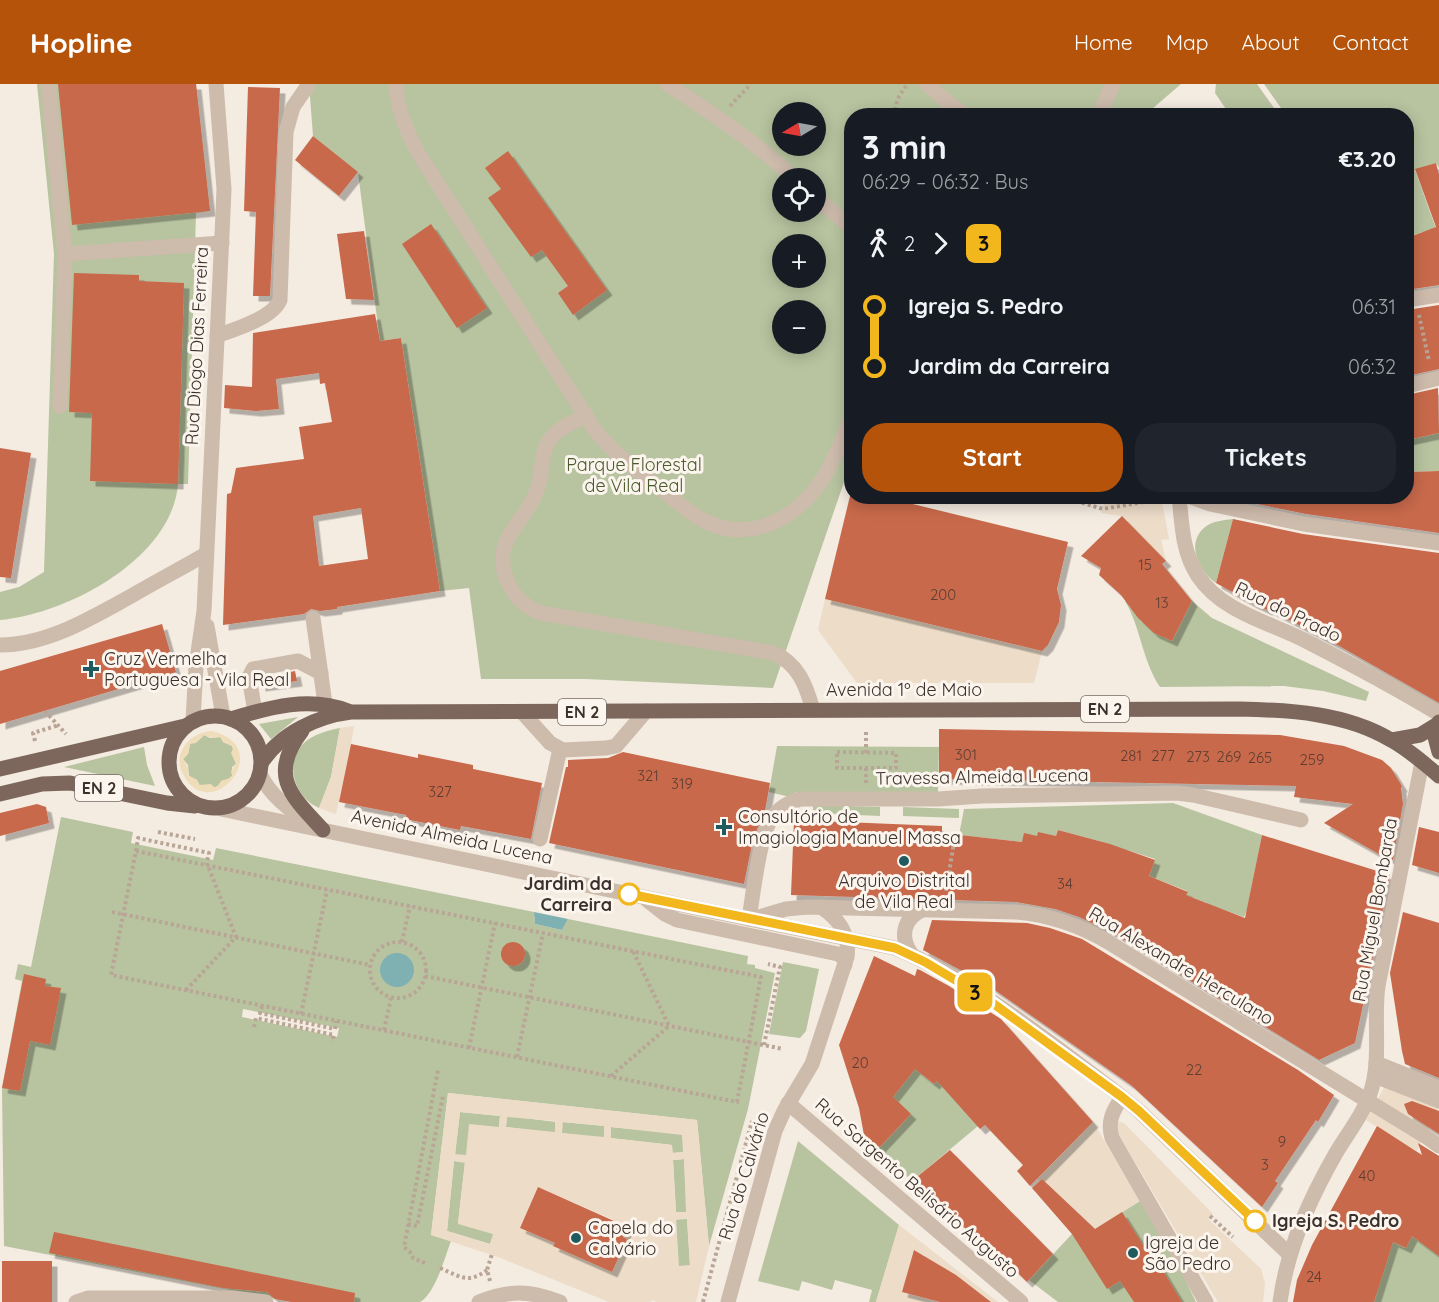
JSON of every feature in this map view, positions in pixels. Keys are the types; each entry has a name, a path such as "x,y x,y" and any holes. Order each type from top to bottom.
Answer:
{"main road":[{"name":"Avenida 1º de Maio","path":"227,718 301,704 325,704 351,712"},
{"name":"Avenida 1º de Maio","path":"261,768 274,747 306,725 328,716 351,712 1264,710 1305,714 1365,727 1392,740 1439,776"},
{"name":"EN 2","path":"0,769 189,724 213,716 227,718"},
{"path":"227,718 242,724 256,741 261,768"},
{"path":"1392,740 1420,735 1439,720"},
{"path":"1439,720 1435,737 1439,752"},
{"path":"189,724 176,737 169,763 171,777 177,789 186,799 198,806"},
{"path":"306,725 286,758 285,778 294,798 323,830"},
{"name":"EN 2","path":"0,794 42,784 70,783 167,803 221,809 246,798 255,787 261,768"}],"street":[{"path":"48,84 64,254 60,406"},
{"name":"Rua Diogo Dias Ferreira","path":"204,611 224,189 216,84"},
{"path":"217,336 270,313 280,300 286,132 293,108 309,84"},
{"path":"396,84 400,112 417,152 594,429 607,444 651,482 708,523 732,530 754,529 788,516 806,500 828,470 844,434"},
{"path":"667,84 719,117 783,168"},
{"path":"927,84 955,108"},
{"path":"1102,108 1113,84"},
{"path":"826,206 844,221"},
{"path":"64,254 222,243"},
{"path":"1414,300 1439,295"},
{"path":"1414,384 1436,379"},
{"path":"586,415 561,428 549,438 544,450 540,482 535,496 507,539 504,551 503,565 512,591 531,609 541,613 773,653 791,664 801,676 813,710"},
{"name":"Rua do Prado","path":"1180,504 1187,554 1198,576 1216,597 1227,605 1288,632 1330,654 1439,720"},
{"path":"1211,504 1295,522 1439,543"},
{"path":"0,645 28,642 66,630 206,554"},
{"path":"204,611 227,718"},
{"path":"189,724 204,611"},
{"path":"313,618 325,704"},
{"path":"255,712 249,677 253,669 298,661 321,673"},
{"path":"522,712 550,743 560,749 613,747 624,738 646,711"},
{"path":"540,839 560,749"},
{"name":"Rua Miguel Bombarda","path":"1280,1302 1285,1271 1302,1221 1321,1180 1368,1101 1376,1070 1375,1021 1378,986 1422,762"},
{"name":"Avenida Almeida Lucena","path":"261,768 269,789 286,806 323,830"},
{"name":"Travessa Almeida Lucena","path":"749,920 767,827 779,810 800,800 1177,793 1301,820"},
{"name":"Avenida Almeida Lucena","path":"221,809 749,920 886,945 912,955 1002,1009 1122,1097 1290,1255"},
{"path":"645,898 665,914 677,920 840,954 845,959 845,965"},
{"path":"821,907 838,921 847,938"},
{"name":"Avenida Almeida Lucena","path":"749,920 786,909 821,907 924,909"},
{"path":"912,955 906,946 904,929 908,920 924,909"},
{"name":"Rua Alexandre Herculano","path":"924,909 1031,913 1079,926 1439,1146"},
{"name":"Rua do Calvário","path":"728,1302 775,1131 788,1103 812,1064 845,965 848,949 847,938"},
{"path":"1376,1070 1439,1088"},
{"path":"1376,1070 1439,1101"},
{"path":"1122,1097 1110,1117 1112,1138 1206,1302"},
{"name":"Rua Sargento Belisário Augusto","path":"788,1103 1021,1302"},
{"path":"479,1302 506,1292 525,1292 560,1302"},
{"path":"76,1302 88,1298 233,1298 266,1302"}],"path":[{"path":"719,117 751,84"},
{"path":"895,108 900,93 908,84"},
{"path":"1414,307 1436,379"},
{"path":"1085,504 1102,509 1132,504"},
{"path":"45,711 66,734"},
{"path":"33,733 59,725"},
{"path":"866,726 866,753"},
{"path":"837,753 866,753 896,753 896,768 837,768 837,753"},
{"path":"158,832 195,839"},
{"path":"173,846 175,835"},
{"path":"942,909 955,836"},
{"path":"136,851 207,866 761,977 737,1102 111,975 138,838 209,853 207,866 236,937"},
{"path":"301,1014 327,890"},
{"path":"402,942 410,906"},
{"path":"112,912 370,964"},
{"path":"469,1048 495,923"},
{"path":"517,1057 543,933"},
{"path":"186,990 236,937"},
{"path":"391,942 402,942 415,947 420,953 425,964 425,976 422,985 413,994 400,999 391,998 374,986 370,964 375,954 384,945 391,942"},
{"path":"633,951 669,1026"},
{"path":"764,1045 780,967 768,964"},
{"path":"425,976 783,1049"},
{"path":"384,1030 391,998"},
{"path":"262,1006 260,1014 334,1035 332,1042"},
{"path":"254,1027 256,1018 335,1029 336,1021"},
{"path":"611,1076 669,1026"},
{"path":"425,1263 413,1258 404,1247 438,1070"},
{"path":"408,1224 417,1226 443,1096"},
{"path":"703,1302 752,1121"},
{"path":"1210,1216 1233,1237"},
{"path":"492,1254 487,1270 494,1296"},
{"path":"440,1268 472,1279 487,1270"}],"green space":[{"path":"37,84 196,84 210,211 196,213 188,484 178,484 171,511 157,536 137,558 112,578 55,607 27,616 0,620 0,592 19,587 44,572 54,254"},
{"name":"Parque Florestal de Vila Real","path":"309,84 1181,84 1153,108 844,108 844,482 773,688 586,679 481,679 469,588 440,591 401,338 380,341 358,173 313,136"},
{"path":"1216,84 1257,84 1274,108 1225,108 1215,93"},
{"path":"1264,84 1439,84 1439,168 1436,163 1415,170 1439,237 1422,232 1414,235 1414,108 1281,108"},
{"path":"1439,433 1439,471 1414,472 1414,438"},
{"path":"1233,519 1216,583 1200,565 1195,549 1196,541 1208,525"},
{"path":"1162,564 1170,574 1140,620 1155,633 1172,641 1192,601 1212,618 1369,692 1366,701 1323,691 1284,686 1160,687 1149,666 1135,622 1125,601"},
{"path":"298,717 271,739 259,724"},
{"path":"340,728 331,777 319,808 302,795 297,786 293,766 295,756 309,739 320,733"},
{"path":"204,735 210,738 221,737 223,742 232,746 233,749 236,764 232,767 232,776 215,787 200,786 197,780 189,776 188,765 183,759 188,754 190,744"},
{"path":"777,746 939,747 938,792 796,792 790,797 769,792"},
{"path":"144,747 147,765 155,786 64,767"},
{"path":"1173,803 1262,835 1244,917 1221,909 1205,909 1207,903 1186,895 1187,891 1149,876 1155,859 1127,850 1118,870 1102,842 1058,830 1056,836 1037,836 1022,842 959,835 964,809"},
{"path":"813,805 880,807 880,816 813,813"},
{"path":"903,807 959,809 959,818 903,816"},
{"path":"61,817 133,832 131,843 213,860 216,848 534,912 535,924 562,930 568,919 748,956 747,964 775,973 748,1109 709,1246 697,1120 448,1093 431,1235 451,1241 439,1274 425,1298 420,1302 292,1302 4,1246 2,1088 22,981 15,979 18,964 31,967","holes":["243,1009 339,1028 337,1037 242,1017"]},
{"path":"783,962 819,969 806,1031 800,1038 769,1034"},
{"path":"856,1016 925,1070 922,1075 934,1084 946,1071 978,1126 912,1181 878,1149 911,1114 893,1111"},
{"path":"460,1112 500,1116 499,1127 466,1155 455,1155"},
{"path":"507,1116 556,1122 555,1133 506,1127"},
{"path":"562,1122 605,1126 604,1138 561,1133"},
{"path":"611,1127 682,1134 684,1152 672,1153 672,1145 610,1138"},
{"path":"798,1141 899,1225 876,1302 869,1302 872,1290 835,1280 832,1290 802,1281 799,1291 758,1281"},
{"path":"684,1159 687,1212 676,1212 673,1160"},
{"path":"454,1161 465,1162 458,1223 494,1234 490,1244 447,1231"},
{"path":"1140,1201 1171,1251 1196,1302 1058,1302 1029,1280 1085,1220 1095,1229"},
{"path":"1384,1210 1439,1254 1439,1302 1374,1302 1391,1241 1405,1248 1410,1240"},
{"path":"676,1219 687,1219 690,1266 678,1266"}],"sand":[{"path":"211,731 230,739 239,751 239,765 233,778 223,788 209,792 196,789 184,776 180,760 184,746 189,740","holes":["204,735 220,737 223,742 232,746 231,753 236,764 231,771 232,776 221,781 217,787 211,784 199,785 197,780 188,775 188,768 183,759 188,754 190,744 196,743"]}],"shaded area":[{"path":"1104,504 1162,504 1169,539 1161,540 1166,561 1122,516 1101,513"},
{"path":"825,599 1042,651 1034,683 857,683 818,630"},
{"path":"354,726 336,814 319,808 331,777 340,728"},
{"path":"1385,1086 1439,1107 1417,1151 1366,1120"},
{"path":"448,1093 697,1120 709,1246 696,1302 652,1300 651,1302 609,1302 498,1257 431,1235","holes":["460,1112 500,1116 499,1127 469,1124 466,1155 455,1154","507,1117 555,1121 555,1132 506,1127","563,1122 604,1126 604,1137 562,1133","611,1127 682,1135 683,1152 673,1153 672,1145 611,1138","684,1159 686,1212 676,1212 673,1160","454,1161 465,1163 458,1224 493,1234 490,1244 447,1231","538,1187 614,1220 613,1223 626,1229 623,1237 627,1239 554,1245 555,1243 520,1228","687,1219 690,1265 679,1266 676,1220"]},
{"path":"1093,1122 1140,1201 1095,1229 1037,1179"},
{"path":"1117,1123 1124,1123 1213,1214 1208,1219 1261,1269 1265,1283 1263,1302 1218,1302 1116,1130"},
{"path":"899,1225 998,1302 991,1302 955,1275 915,1250 902,1292 940,1302 876,1302"}],"water":[{"path":"534,912 568,919 562,930 535,924"},
{"path":"397,953 409,958 414,970 409,982 397,987 385,982 380,970 385,958"}],"building":[{"path":"58,84 196,84 210,211 72,225"},
{"path":"248,87 280,88 270,296 253,296 256,212 244,211"},
{"path":"313,136 358,172 339,196 295,160"},
{"path":"508,151 607,290 573,315 558,293 568,286 542,250 531,257 488,198 501,189 485,168"},
{"path":"1436,163 1439,175 1439,285 1414,289 1414,235 1436,227 1415,169"},
{"path":"431,224 487,308 457,328 402,244"},
{"path":"364,231 374,300 346,299 337,234"},
{"path":"74,273 139,275 139,281 184,283 178,484 90,481 92,413 69,412"},
{"path":"1439,305 1439,369 1414,374 1414,309"},
{"path":"375,314 380,341 401,338 440,591 337,607 337,609 320,611 311,609 304,614 223,625 227,494 231,493 236,468 304,459 299,427 332,422 325,383 320,384 319,373 276,379 279,409 256,411 224,408 225,385 252,387 253,333","holes":["361,508 368,559 319,566 313,516"]},
{"path":"1438,388 1439,433 1414,438 1414,393"},
{"path":"0,448 31,453 11,578 0,577"},
{"path":"1439,471 1439,533 1306,514 1257,504 1414,504 1414,472"},
{"path":"848,504 913,504 1068,542 1057,589 1061,605 1059,622 1048,645 1042,651 825,599"},
{"path":"1122,516 1166,561 1162,564 1192,601 1172,641 1154,633 1138,618 1121,595 1099,575 1101,568 1081,556"},
{"path":"1233,519 1303,534 1439,553 1439,703 1341,647 1216,583"},
{"path":"162,624 176,672 0,724 0,671"},
{"path":"295,671 297,681 260,686 260,678"},
{"path":"939,729 1280,735 1344,746 1382,760 1391,768 1402,786 1403,804 1393,860 1324,823 1353,804 1294,797 1296,786 939,779"},
{"path":"351,744 418,758 418,754 473,765 473,769 542,783 531,839 461,826 460,830 405,819 406,815 339,802"},
{"path":"623,752 770,783 765,811 753,839 744,884 549,843 568,760 608,758"},
{"path":"37,804 46,807 49,823 0,836 0,813"},
{"path":"794,820 942,826 942,833 1022,842 1024,833 1037,836 1038,832 1056,836 1058,830 1110,844 1155,860 1149,876 1188,892 1186,895 1245,918 1262,835 1390,875 1355,1043 1319,1060 1113,933 1055,909 1016,902 791,895"},
{"path":"1419,827 1439,832 1439,873 1412,865"},
{"path":"1403,912 1439,923 1439,1078 1405,1064 1402,1051 1390,973"},
{"path":"932,920 1027,923 1082,939 1298,1070 1334,1095 1318,1122 1316,1120 1275,1181 1278,1183 1262,1207 1131,1085 966,970 964,972 923,950"},
{"path":"513,942 521,946 525,954 521,962 513,966 505,962 501,954 505,946"},
{"path":"874,956 915,976 917,969 920,970 1001,1019 1093,1122 1030,1186 1017,1171 1023,1165 985,1125 980,1129 937,1081 934,1084 915,1069 893,1097 911,1114 878,1149 864,1135 859,1108 839,1045"},
{"path":"24,974 46,979 45,986 61,988 50,1045 30,1041 20,1091 2,1088"},
{"path":"1412,1101 1439,1111 1439,1134 1408,1114 1404,1104"},
{"path":"1377,1126 1422,1155 1418,1143 1439,1156 1439,1256 1412,1236 1406,1248 1393,1242 1374,1302 1293,1302 1297,1280 1312,1245"},
{"path":"950,1150 1053,1254 1027,1282 992,1248 990,1250 912,1181"},
{"path":"1042,1179 1095,1229 1122,1212 1143,1245 1146,1243 1182,1302 1134,1302 1120,1281 1107,1289 1072,1234 1032,1188"},
{"name":"Capela do Calvário","path":"538,1187 627,1229 623,1237 627,1239 612,1272 553,1246 555,1243 520,1228"},
{"path":"54,1232 355,1293 354,1302 292,1302 275,1299 267,1292 223,1288 49,1253"},
{"path":"914,1250 956,1275 991,1302 940,1302 902,1292"},
{"path":"2,1261 52,1261 52,1302 2,1302"}],"bus line":[{"name":"3","path":"629,894 749,920 876,943 912,955 1002,1009 1122,1097 1255,1221"}],"place":[{"name":"Cruz Vermelha Portuguesa - Vila Real","path":"91,669"},
{"name":"Consultório de Imagiologia Manuel Massa","path":"724,827"},
{"name":"Arquivo Distrital de Vila Real","path":"904,861"},
{"name":"Jardim da Carreira","path":"629,894"},
{"name":"Igreja S. Pedro","path":"1255,1221"},
{"name":"Capela do Calvário","path":"576,1238"},
{"name":"Igreja de São Pedro","path":"1133,1253"}]}
